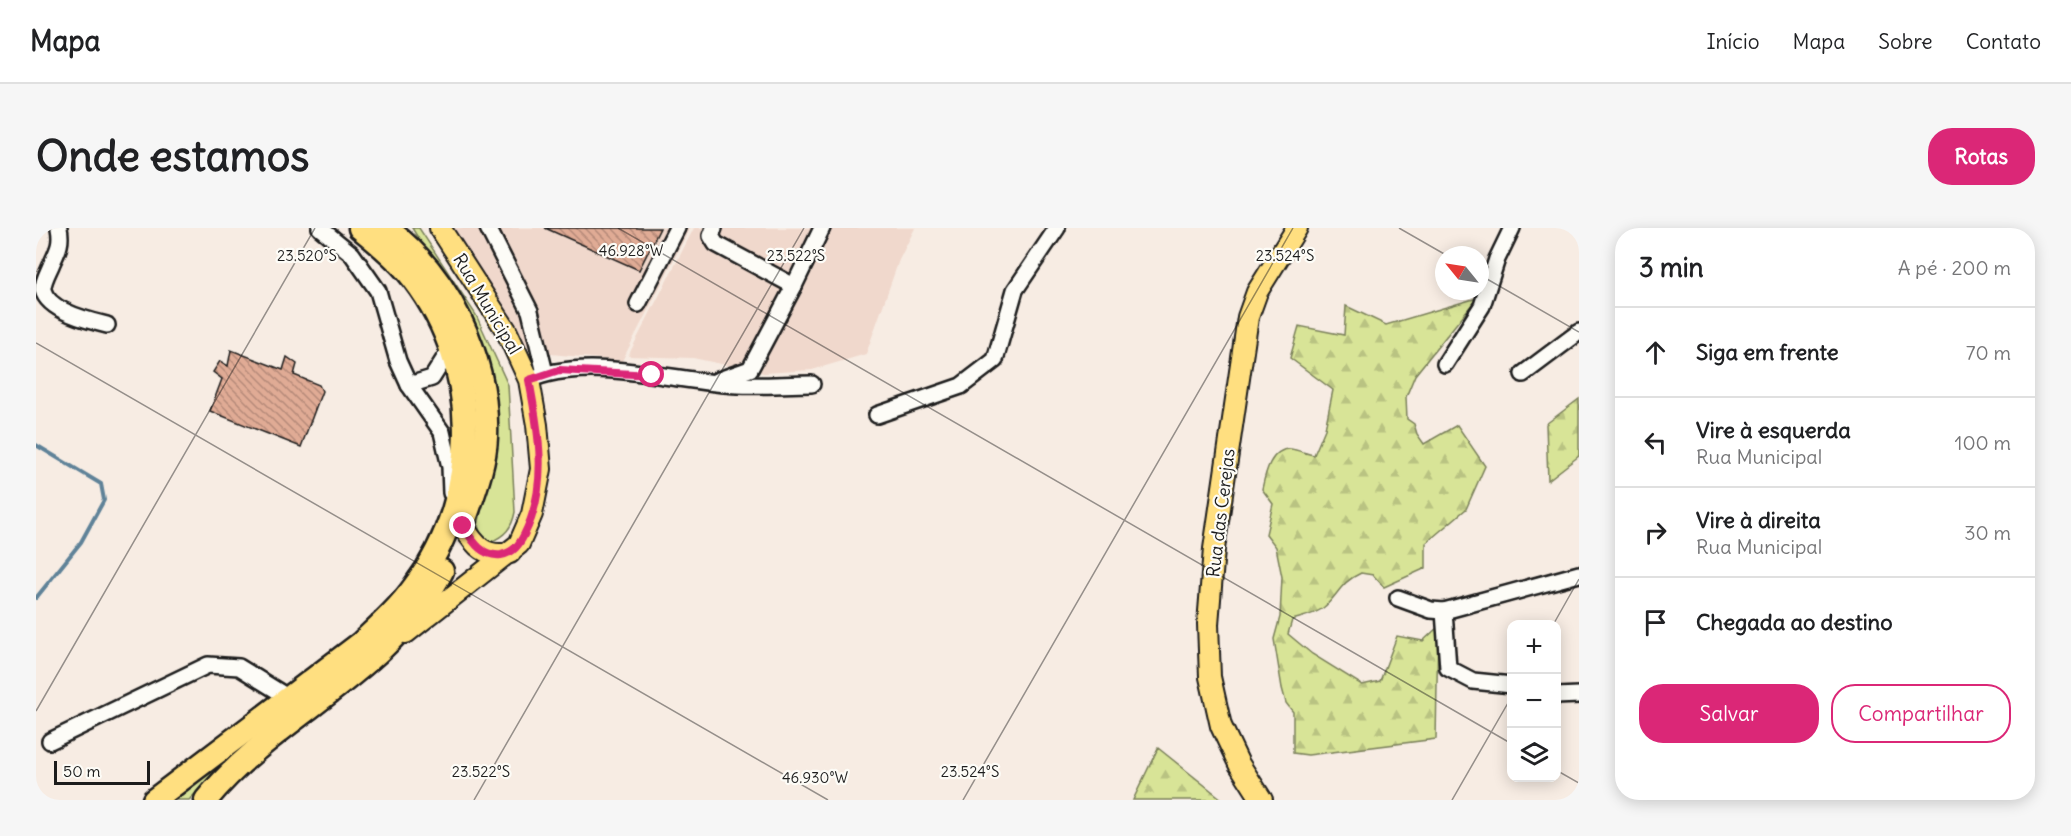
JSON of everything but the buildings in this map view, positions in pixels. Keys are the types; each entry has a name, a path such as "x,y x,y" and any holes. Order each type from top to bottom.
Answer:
{"highway":[{"path":"206,800 237,766 271,737 373,660 424,601 452,552 464,467 466,422 462,385 451,348 433,309 407,271 360,228"},
{"path":"386,228 429,271"},
{"path":"154,800 361,643 393,614 416,586 457,522 480,475 486,438 480,370 456,309 429,271 406,228"}],"main road":[{"name":"Rua Municipal","path":"373,660 519,544 528,528 541,469 537,425 537,377 440,228"},
{"name":"Rua das Cerejas","path":"1262,800 1239,764 1221,726 1210,677 1208,624 1214,549 1248,317 1257,292 1297,228"},
{"path":"457,522 475,545 486,553 498,555 510,553"}],"street":[{"path":"59,228 62,241 43,290 50,300 73,316 107,325"},
{"path":"320,228 352,254 378,291 398,361 409,385 442,432 450,467 457,522"},
{"path":"488,228 530,311 537,377 576,370 738,385 812,384"},
{"path":"638,304 677,228"},
{"path":"714,228 711,236 716,244 794,286"},
{"path":"713,382 750,369 822,228"},
{"path":"877,415 961,386 995,360 1015,290 1057,228"},
{"path":"1445,363 1482,306 1497,259 1512,228"},
{"path":"1523,374 1579,332"},
{"path":"409,385 432,378 451,348"},
{"path":"1398,598 1431,610 1444,611 1579,574"},
{"path":"1444,611 1448,668 1473,681 1507,684"},
{"path":"50,741 208,665 239,667 289,698"},
{"path":"1561,696 1579,695"}],"shaded area":[{"path":"453,228 690,228 622,361 531,352"},
{"path":"694,228 915,228 899,260 866,354 812,370 764,373 693,358 628,356"}],"green space":[{"path":"412,228 419,228 476,315 508,385 515,512 507,531 490,542 482,538 478,526 493,455 469,321"},
{"path":"1475,300 1415,375 1406,397 1407,419 1414,424 1424,444 1457,425 1485,466 1466,509 1426,543 1426,568 1384,587 1373,575 1361,573 1348,581 1319,610 1308,616 1292,620 1288,634 1312,654 1362,685 1380,681 1397,636 1423,641 1438,627 1436,739 1308,755 1293,753 1293,712 1286,703 1282,688 1274,639 1280,617 1282,577 1276,547 1266,534 1273,504 1262,489 1270,463 1278,453 1291,449 1314,455 1325,429 1333,390 1290,358 1299,326 1344,335 1346,306 1386,325"},
{"path":"1579,399 1579,456 1548,480 1546,424"},
{"path":"248,740 189,800 176,800"},
{"path":"1158,748 1223,800 1133,800"}],"waterway":[{"path":"36,445 101,484 104,500 81,542 36,598"}],"route":[{"path":"463,526 475,545 486,553 498,555 510,553 519,544 528,528 541,469 537,425 529,380 559,370 652,375"}]}
